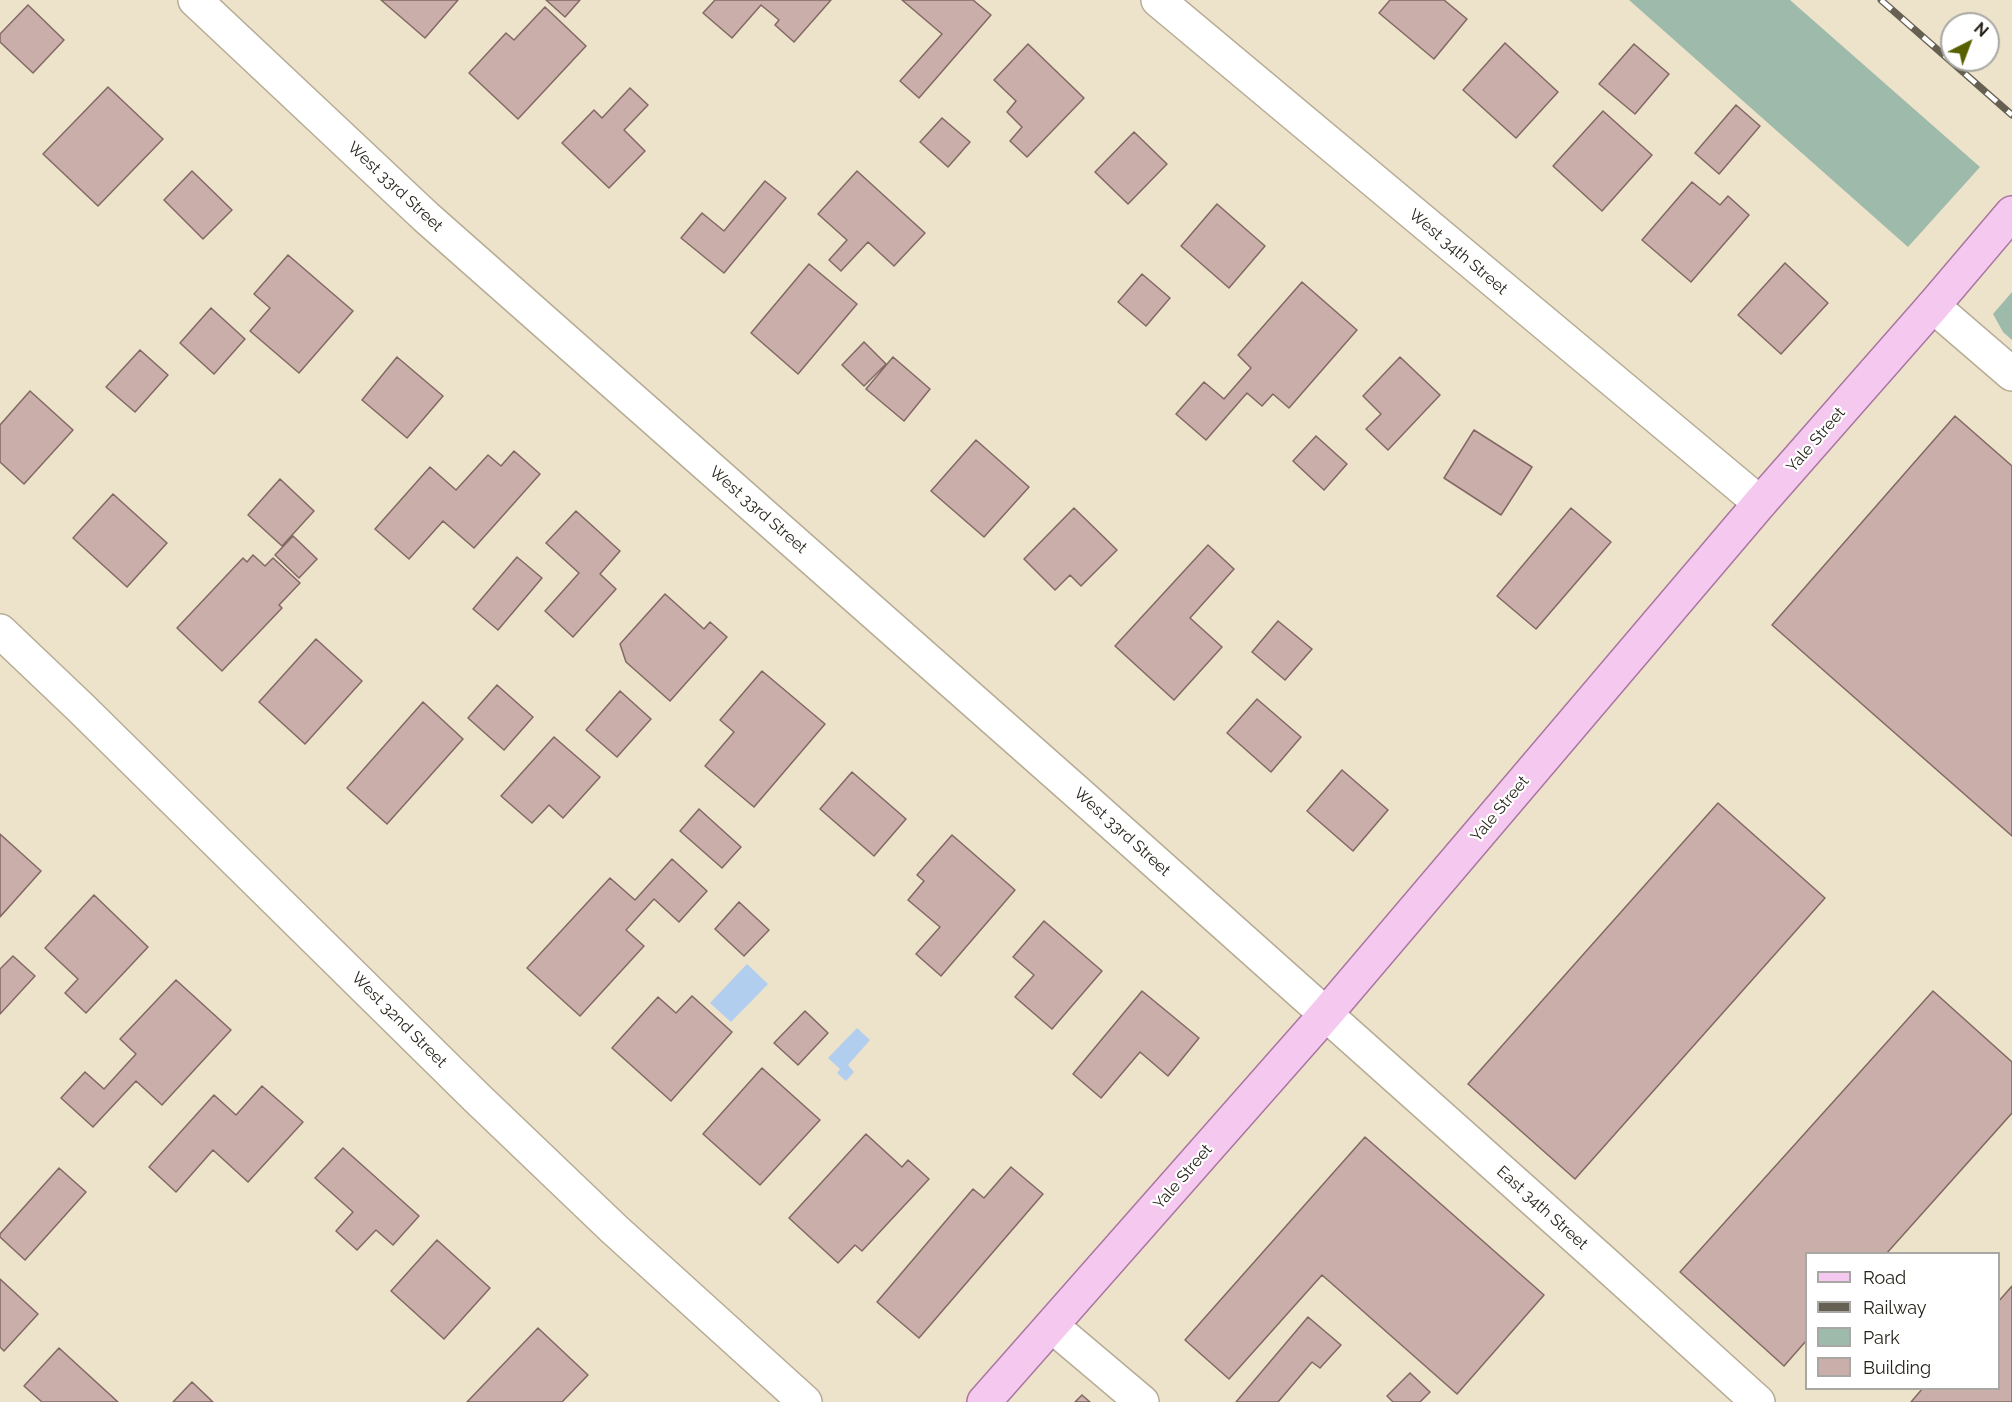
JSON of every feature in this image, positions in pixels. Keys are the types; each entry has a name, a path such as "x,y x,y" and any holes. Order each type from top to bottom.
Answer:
{"main road":[{"name":"Yale Street","path":"984,1402 1325,1015 1760,503 1934,306 2012,213"}],"street":[{"name":"West 33rd Street","path":"195,0 426,217 1051,769 1325,1015"},
{"name":"West 34th Street","path":"1158,0 1760,503"},
{"path":"1934,306 2012,374"},
{"name":"West 32nd Street","path":"0,631 605,1222 805,1402"},
{"name":"East 34th Street","path":"1325,1015 1758,1402"},
{"path":"1052,1326 1142,1402"}],"green space":[{"path":"1629,0 1790,0 1980,167 1908,247"},
{"path":"2012,292 2012,340 2003,332 1993,314"}],"water":[{"path":"747,964 768,984 731,1022 710,1003"},
{"path":"857,1028 870,1040 848,1065 854,1072 846,1081 837,1073 840,1069 828,1058"}],"building":[{"path":"381,0 458,0 425,38"},
{"path":"546,0 580,0 565,17"},
{"path":"715,0 831,0 794,42 775,25 779,20 761,5 732,38 703,13"},
{"path":"902,0 973,0 991,15 919,98 900,81 942,34"},
{"path":"1390,0 1444,0 1467,19 1434,59 1379,13"},
{"path":"28,5 64,40 33,73 0,42 0,34"},
{"path":"545,7 586,46 518,119 469,73 506,33 514,40"},
{"path":"1505,43 1558,92 1516,138 1463,90"},
{"path":"1028,44 1084,98 1027,157 1010,141 1022,127 1007,112 1016,101 994,80"},
{"path":"1634,44 1669,74 1635,114 1599,84"},
{"path":"108,87 163,139 98,206 43,154"},
{"path":"630,88 648,105 624,130 645,151 609,188 562,143 594,110 602,118"},
{"path":"1736,105 1760,126 1719,174 1695,153"},
{"path":"1603,111 1652,155 1602,211 1553,166"},
{"path":"942,118 970,142 948,167 920,142"},
{"path":"1134,132 1167,164 1128,204 1095,172"},
{"path":"192,171 232,210 203,239 164,200"},
{"path":"857,171 925,233 894,266 868,242 841,271 829,260 847,240 818,214"},
{"path":"765,181 786,198 724,273 681,238 702,213 724,231"},
{"path":"1692,182 1720,205 1728,196 1749,215 1691,282 1642,240"},
{"path":"1217,204 1265,246 1229,288 1181,246"},
{"path":"288,255 353,311 299,373 250,331 270,308 254,294"},
{"path":"1785,263 1828,303 1781,354 1738,315"},
{"path":"809,264 857,304 798,374 751,333"},
{"path":"1142,274 1170,298 1146,326 1118,302"},
{"path":"1302,282 1357,330 1289,408 1273,394 1262,406 1247,393 1206,440 1176,414 1204,382 1224,399 1251,368 1238,355"},
{"path":"211,308 245,339 214,374 180,343"},
{"path":"864,342 886,364 864,386 842,365"},
{"path":"140,350 168,375 135,412 106,387"},
{"path":"397,357 443,396 407,438 362,400"},
{"path":"893,357 930,389 904,421 866,389"},
{"path":"1400,357 1440,395 1388,450 1366,429 1381,414 1363,396"},
{"path":"30,391 73,430 24,484 0,462 0,425"},
{"path":"1955,416 2012,466 2012,836 1772,625"},
{"path":"1474,430 1532,467 1501,515 1444,478"},
{"path":"1316,436 1347,464 1324,490 1293,461"},
{"path":"976,440 1029,487 984,537 931,491"},
{"path":"514,451 540,474 474,548 443,521 409,559 375,529 430,467 456,490 488,455 501,466"},
{"path":"280,479 314,511 282,546 248,515"},
{"path":"113,494 167,543 127,587 73,538"},
{"path":"1074,508 1117,550 1081,586 1070,575 1055,590 1024,559"},
{"path":"1571,508 1611,542 1536,629 1497,596"},
{"path":"576,511 620,551 600,574 616,589 573,637 545,611 579,573 546,543"},
{"path":"293,536 317,559 299,578 275,555"},
{"path":"1208,545 1234,569 1190,618 1222,647 1174,700 1115,646"},
{"path":"253,555 265,566 273,558 300,583 279,605 282,608 222,671 177,628 243,558 247,562"},
{"path":"517,557 542,578 498,630 473,609"},
{"path":"665,594 704,629 710,622 727,637 670,701 626,662 620,644"},
{"path":"1278,621 1312,649 1285,680 1252,652"},
{"path":"316,639 362,681 305,744 259,702"},
{"path":"762,671 825,724 754,807 705,766 734,732 720,720"},
{"path":"497,685 533,717 504,750 468,718"},
{"path":"620,691 651,719 617,757 586,730"},
{"path":"1257,699 1301,737 1271,772 1227,733"},
{"path":"423,702 463,739 387,824 347,788"},
{"path":"554,737 600,777 563,818 549,805 532,823 501,796"},
{"path":"1342,770 1388,810 1353,851 1307,811"},
{"path":"852,772 906,819 874,856 820,809"},
{"path":"1718,803 1825,898 1575,1179 1468,1084"},
{"path":"699,809 741,847 722,868 680,831"},
{"path":"0,834 41,871 0,917"},
{"path":"952,835 1015,890 941,976 916,954 940,927 908,900 924,881 917,875"},
{"path":"672,859 707,891 679,922 654,899 626,930 644,946 580,1016 527,968 610,878 635,900"},
{"path":"94,895 148,947 86,1013 65,993 78,979 45,948"},
{"path":"739,902 769,930 744,956 715,929"},
{"path":"1044,921 1102,971 1052,1029 1015,997 1034,975 1013,957"},
{"path":"13,956 35,976 0,1014 0,969"},
{"path":"176,980 231,1030 162,1105 136,1081 93,1127 61,1098 85,1072 104,1089 136,1054 120,1039"},
{"path":"1142,991 1199,1038 1168,1076 1140,1052 1101,1098 1073,1074"},
{"path":"1933,991 2012,1062 2012,1113 1888,1252 1805,1252 1805,1342 1784,1366 1680,1272"},
{"path":"692,996 732,1032 671,1101 612,1048 658,997 676,1013"},
{"path":"805,1011 828,1033 798,1065 774,1043"},
{"path":"762,1068 820,1120 760,1185 703,1134"},
{"path":"262,1086 303,1122 248,1182 213,1150 176,1192 149,1167 214,1095 236,1115"},
{"path":"866,1134 902,1167 908,1160 929,1179 862,1251 855,1245 838,1263 789,1218"},
{"path":"1365,1137 1544,1295 1457,1394 1322,1275 1229,1379 1185,1340"},
{"path":"343,1148 419,1216 393,1245 376,1230 357,1250 336,1231 353,1212 315,1178"},
{"path":"1011,1167 1043,1194 919,1338 877,1302 973,1189 984,1198"},
{"path":"59,1168 86,1192 25,1260 0,1237 0,1234"},
{"path":"437,1240 490,1288 444,1339 391,1291"},
{"path":"0,1279 38,1314 4,1351 0,1347"},
{"path":"2012,1286 2012,1402 1911,1402 1921,1390 2000,1390 2000,1300"},
{"path":"1308,1317 1341,1345 1320,1368 1312,1362 1278,1402 1236,1402"},
{"path":"538,1328 588,1375 562,1402 467,1402"},
{"path":"59,1348 118,1402 42,1402 24,1386"},
{"path":"1410,1373 1430,1392 1420,1402 1393,1402 1387,1396"},
{"path":"192,1382 213,1402 173,1402"},
{"path":"1082,1395 1090,1402 1075,1402"}],"railway":[{"path":"1881,0 2012,115"}]}
